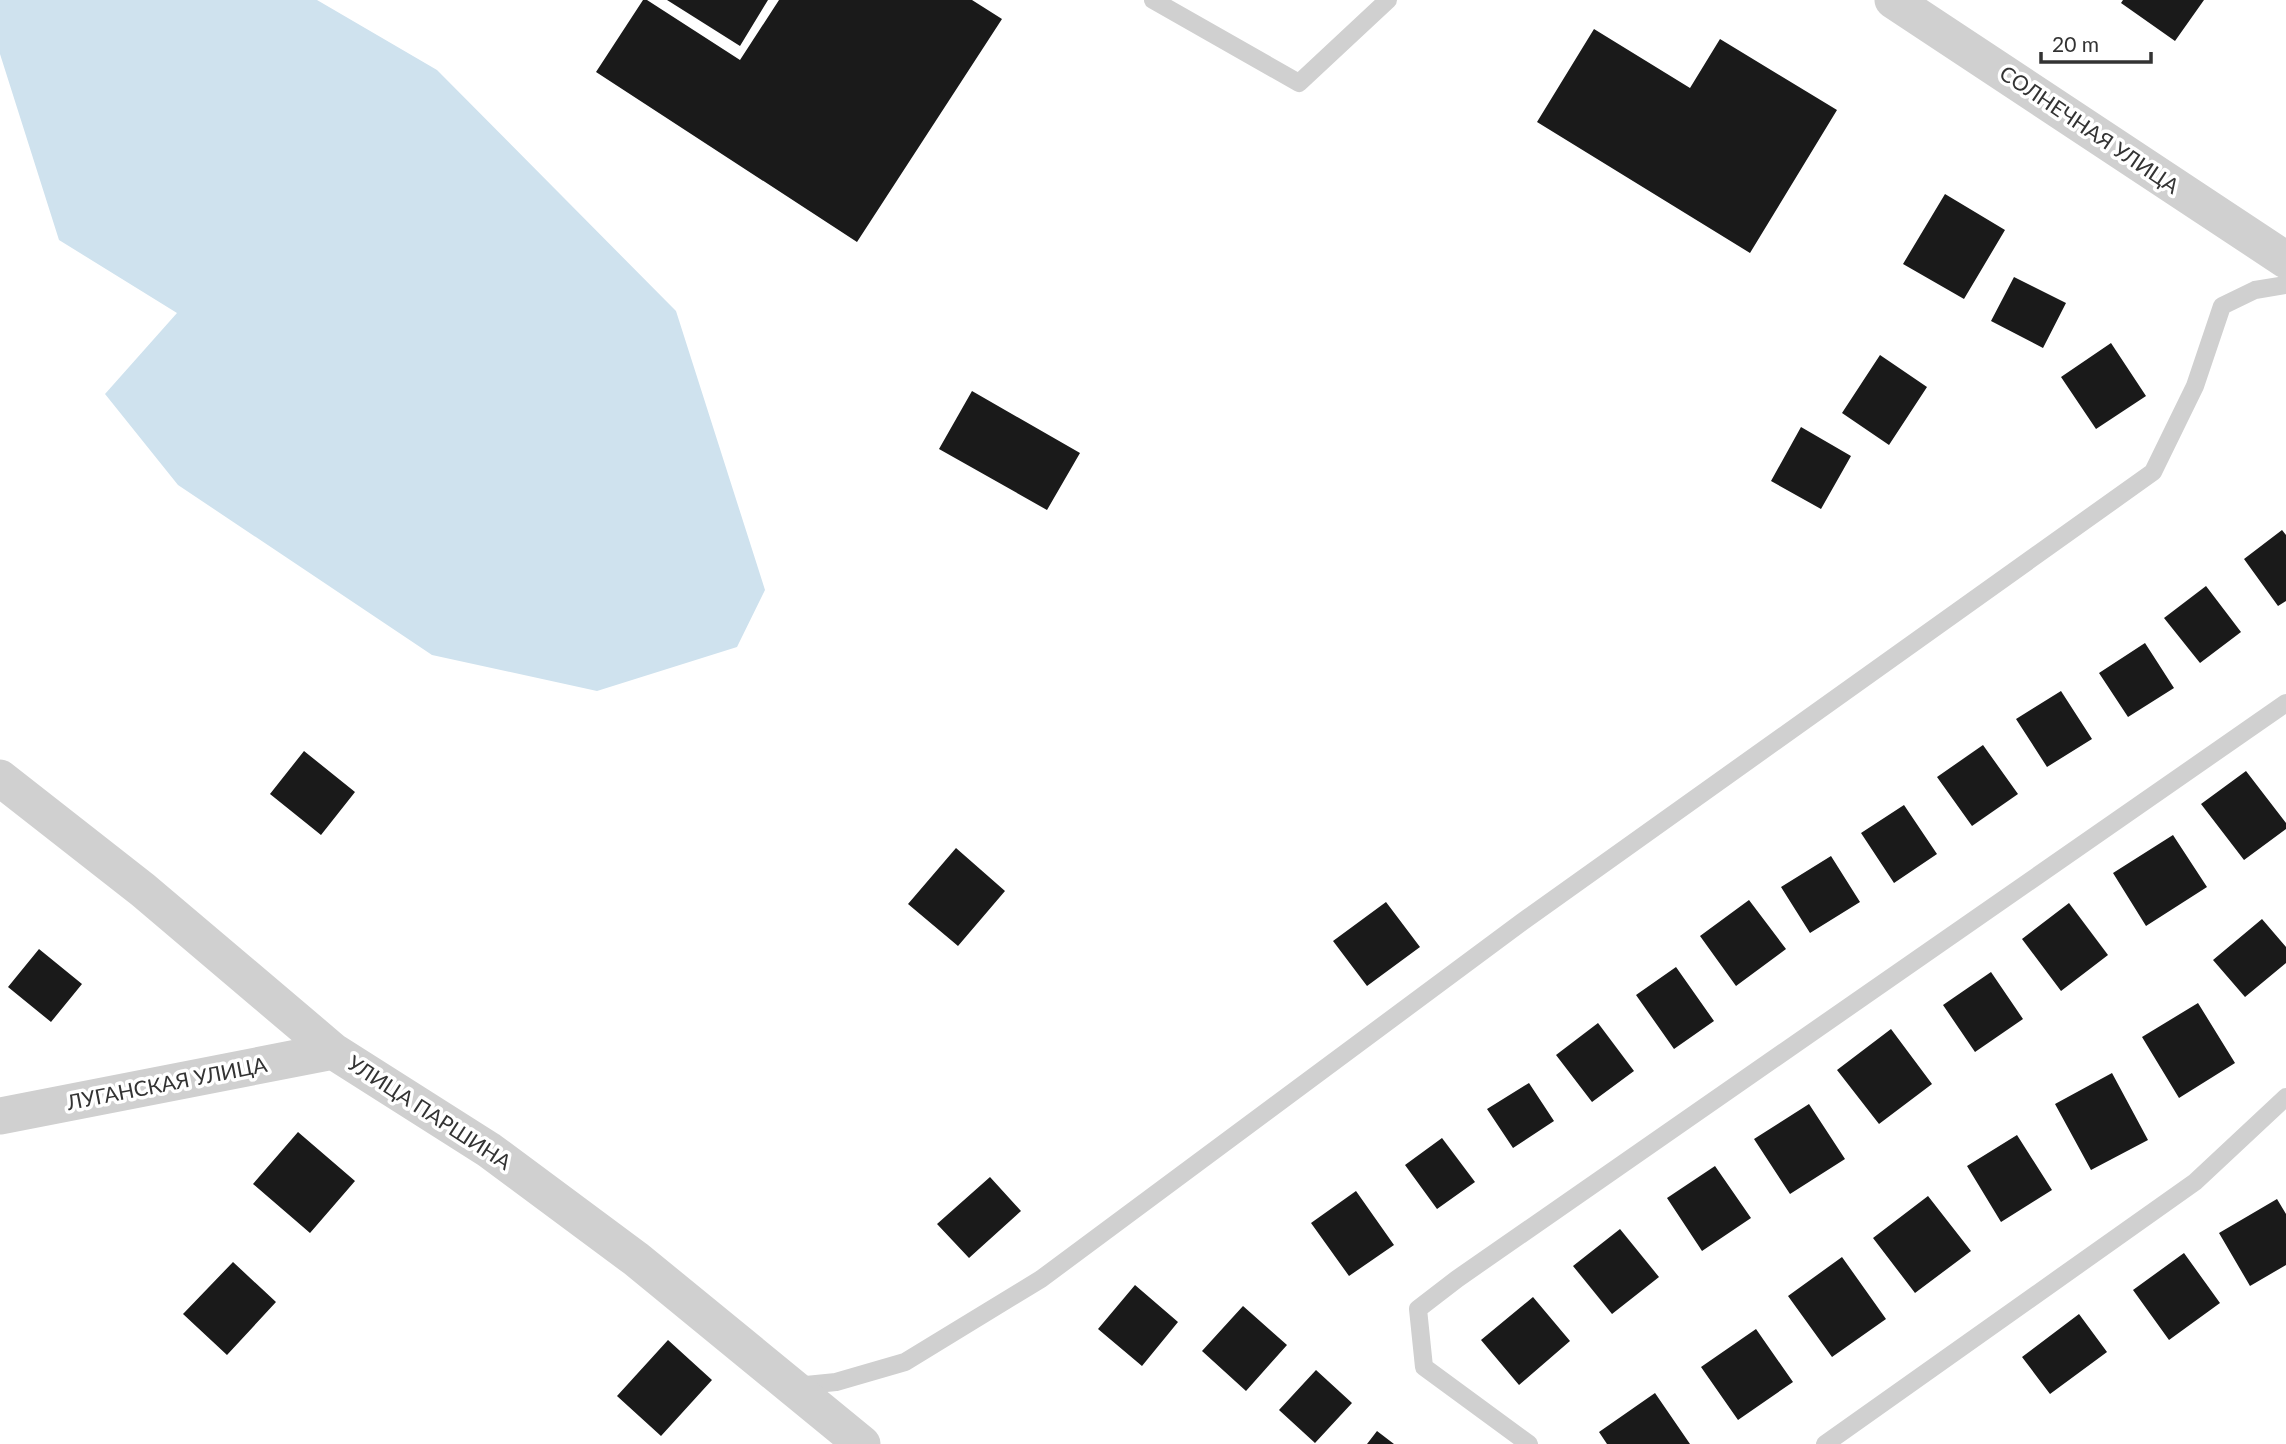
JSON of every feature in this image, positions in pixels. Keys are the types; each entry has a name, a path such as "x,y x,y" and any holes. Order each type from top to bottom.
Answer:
{"street":[{"name":"СОЛНЕЧНАЯ УЛИЦА","path":"1893,0 2286,260"},
{"name":"УЛИЦА ПАРШИНА","path":"0,778 143,890 333,1051 500,1157 636,1259 789,1387 862,1444"},
{"name":"ЛУГАНСКАЯ УЛИЦА","path":"0,1116 333,1051"}],"lane":[{"path":"1153,0 1299,83 1388,0"},
{"path":"789,1387 836,1382 905,1362 1041,1279 1522,922 2153,472 2195,386 2222,306 2255,290 2286,285"},
{"path":"1528,1444 1424,1367 1418,1309 1457,1279 2286,703"},
{"path":"1825,1444 2194,1182 2286,1097"}],"water":[{"path":"0,0 317,0 437,70 676,311 765,590 737,647 597,691 432,655 178,485 105,394 177,313 59,240 0,54"}],"building":[{"path":"643,0 647,0 740,60 779,0 972,0 1002,19 857,242 596,72"},
{"path":"667,0 768,0 740,46"},
{"path":"2123,0 2204,0 2175,41 2121,3"},
{"path":"1594,29 1690,88 1720,39 1837,110 1750,253 1537,122"},
{"path":"1945,194 2005,230 1964,299 1903,264"},
{"path":"2014,277 2066,303 2043,348 1991,321"},
{"path":"2111,343 2146,396 2096,429 2061,377"},
{"path":"1880,355 1927,387 1889,445 1842,413"},
{"path":"972,391 1080,453 1047,510 939,449"},
{"path":"1801,427 1851,456 1821,509 1771,481"},
{"path":"2282,530 2286,535 2286,601 2278,606 2244,559"},
{"path":"2206,586 2241,632 2200,663 2164,618"},
{"path":"2145,643 2174,688 2128,717 2099,673"},
{"path":"2061,691 2092,739 2047,767 2016,719"},
{"path":"1983,745 2018,794 1972,826 1937,777"},
{"path":"304,751 355,792 321,835 270,794"},
{"path":"2246,771 2286,823 2286,829 2244,860 2201,804"},
{"path":"1904,805 1937,854 1894,883 1861,833"},
{"path":"2173,835 2207,887 2146,926 2113,873"},
{"path":"956,848 1005,891 958,946 908,904"},
{"path":"1831,856 1860,902 1810,933 1781,887"},
{"path":"1749,900 1786,949 1736,986 1700,936"},
{"path":"1386,902 1420,947 1367,986 1333,941"},
{"path":"2069,903 2108,955 2061,991 2022,939"},
{"path":"2262,919 2286,947 2286,963 2245,997 2213,960"},
{"path":"39,949 82,984 51,1022 8,987"},
{"path":"1676,967 1714,1021 1674,1049 1636,995"},
{"path":"1991,972 2023,1019 1975,1052 1943,1005"},
{"path":"2198,1003 2235,1063 2179,1098 2142,1037"},
{"path":"1598,1023 1634,1071 1592,1102 1556,1055"},
{"path":"1891,1029 1932,1084 1879,1124 1837,1070"},
{"path":"2112,1073 2148,1140 2091,1170 2055,1104"},
{"path":"1529,1083 1554,1121 1513,1148 1487,1109"},
{"path":"1809,1104 1845,1159 1790,1194 1754,1139"},
{"path":"298,1132 355,1181 310,1233 253,1184"},
{"path":"2017,1135 2052,1190 2001,1222 1967,1166"},
{"path":"1442,1138 1475,1182 1437,1209 1405,1165"},
{"path":"1715,1166 1751,1218 1702,1251 1667,1198"},
{"path":"990,1177 1021,1211 969,1258 937,1224"},
{"path":"1356,1191 1394,1245 1349,1276 1311,1223"},
{"path":"1928,1196 1971,1251 1915,1293 1873,1238"},
{"path":"2277,1199 2286,1214 2286,1265 2250,1286 2219,1233"},
{"path":"1620,1229 1659,1277 1612,1314 1573,1266"},
{"path":"2184,1253 2220,1303 2169,1340 2133,1290"},
{"path":"1842,1257 1886,1319 1832,1357 1788,1296"},
{"path":"233,1262 276,1302 227,1355 183,1314"},
{"path":"1135,1285 1178,1322 1142,1366 1098,1329"},
{"path":"1533,1297 1570,1341 1519,1385 1481,1340"},
{"path":"1243,1306 1287,1345 1246,1391 1202,1351"},
{"path":"2079,1314 2107,1352 2050,1394 2022,1357"},
{"path":"1756,1329 1793,1382 1738,1420 1701,1367"},
{"path":"668,1340 712,1380 661,1436 617,1396"},
{"path":"1316,1370 1352,1403 1315,1443 1279,1410"},
{"path":"1655,1393 1690,1444 1607,1444 1599,1432"},
{"path":"1377,1431 1394,1444 1367,1444"}]}
